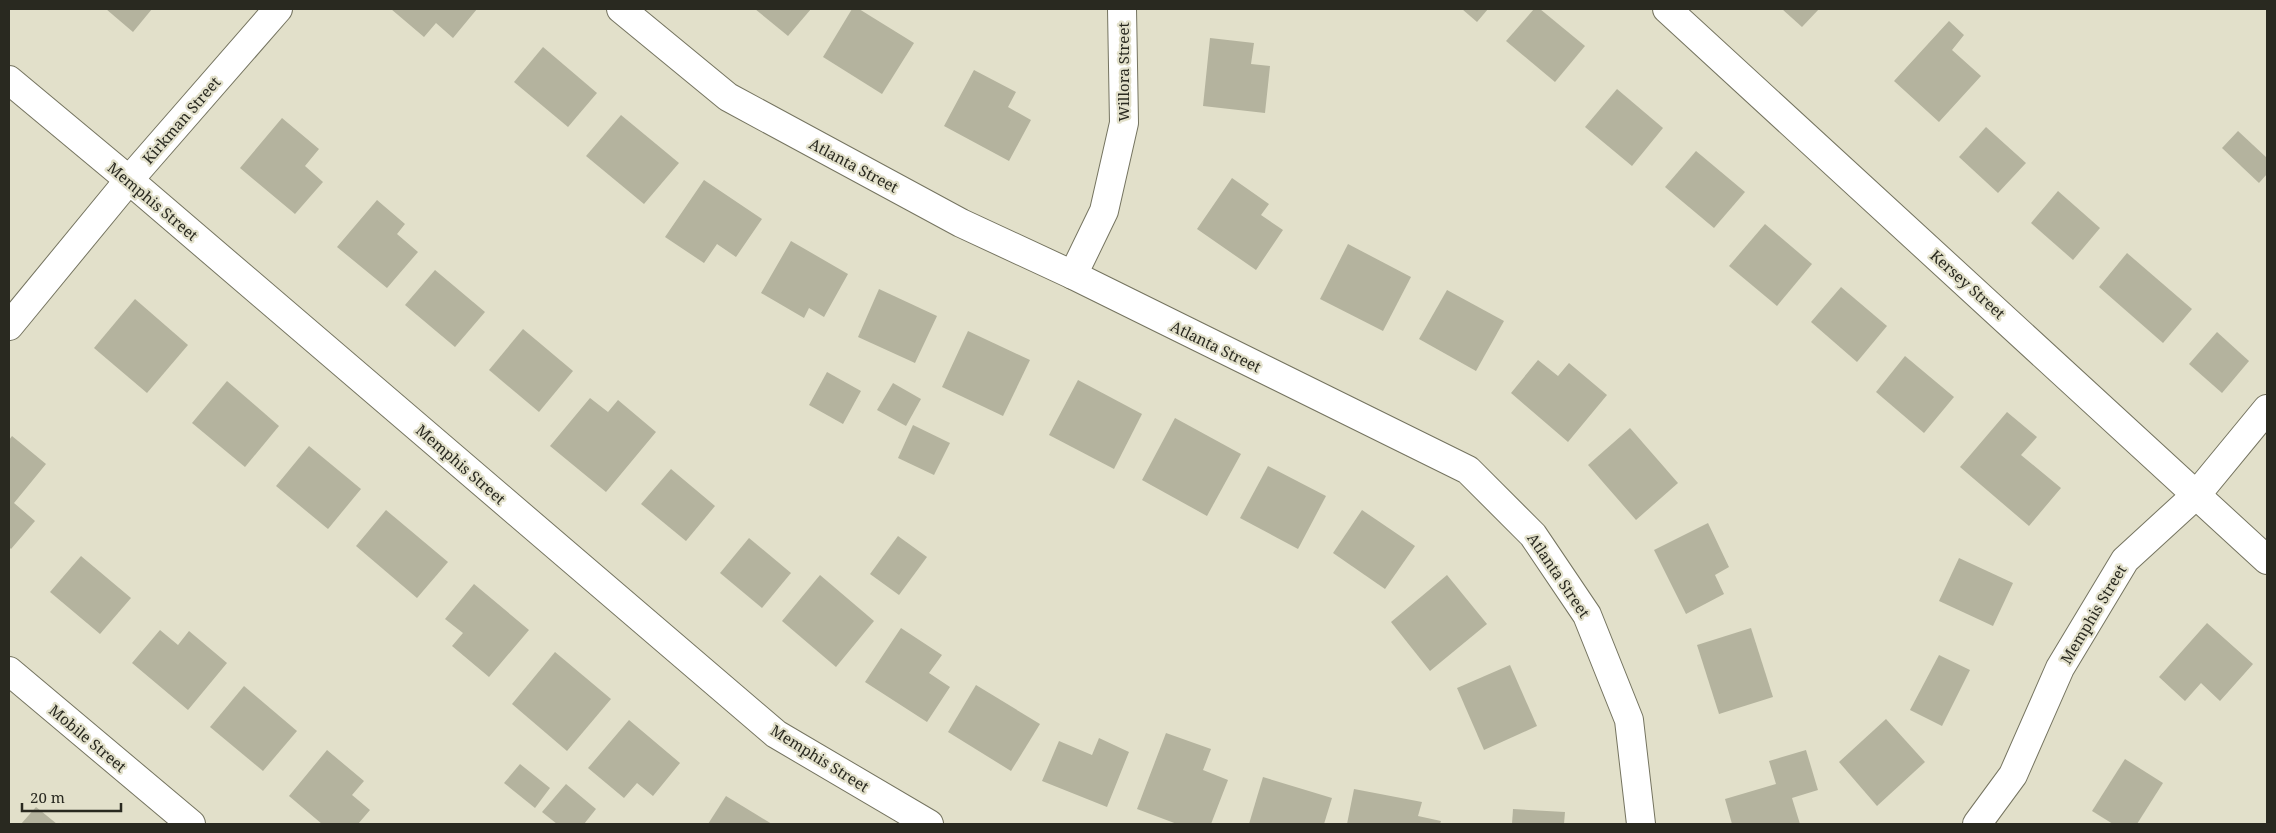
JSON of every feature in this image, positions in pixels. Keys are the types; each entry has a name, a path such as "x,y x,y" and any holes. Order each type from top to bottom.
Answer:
{"street":[{"name":"Kirkman Street","path":"9,326 129,180 278,9"},
{"name":"Atlanta Street","path":"621,9 728,97 961,223 1073,275 1468,470 1533,535 1588,615 1629,720 1641,824"},
{"name":"Willora Street","path":"1073,275 1104,211 1124,123 1122,9"},
{"name":"Kersey Street","path":"1667,9 2267,560"},
{"name":"Memphis Street","path":"9,80 129,180 776,734 929,824"},
{"name":"Memphis Street","path":"1977,824 2013,775 2060,668 2125,560 2197,494 2267,409"},
{"name":"Mobile Street","path":"9,670 191,824"}],"building":[{"path":"106,9 152,9 133,32"},
{"path":"391,9 477,9 453,38 436,23 424,37"},
{"path":"755,9 811,9 788,36"},
{"path":"852,9 859,9 914,43 882,94 823,57"},
{"path":"1462,9 1488,9 1477,22"},
{"path":"1534,9 1540,9 1585,46 1555,82 1506,41"},
{"path":"1782,9 1819,9 1802,27"},
{"path":"1949,21 1964,35 1952,50 1981,76 1939,122 1894,81"},
{"path":"1210,38 1254,43 1251,64 1270,66 1265,113 1203,106"},
{"path":"543,47 597,93 568,127 514,82"},
{"path":"974,70 1016,92 1008,107 1031,120 1009,161 944,126"},
{"path":"1617,89 1663,128 1632,166 1585,127"},
{"path":"621,115 679,163 644,204 586,156"},
{"path":"282,118 319,149 305,166 323,182 295,214 240,168"},
{"path":"1986,127 2026,163 1998,193 1959,157"},
{"path":"2238,131 2267,158 2267,174 2259,183 2222,148"},
{"path":"1696,151 1745,192 1714,228 1665,187"},
{"path":"1232,178 1269,204 1261,215 1283,230 1256,270 1197,229"},
{"path":"704,180 762,219 736,257 717,244 704,263 665,237"},
{"path":"2058,191 2100,228 2073,260 2031,223"},
{"path":"377,200 405,224 397,234 418,252 387,288 337,247"},
{"path":"1765,224 1812,264 1777,306 1729,266"},
{"path":"791,241 848,274 824,317 809,308 804,318 761,293"},
{"path":"1348,244 1411,277 1383,331 1320,299"},
{"path":"2127,253 2192,309 2163,343 2099,287"},
{"path":"435,270 485,312 455,347 405,305"},
{"path":"1841,287 1887,326 1857,362 1811,322"},
{"path":"879,289 937,316 915,363 858,337"},
{"path":"1447,290 1504,321 1476,371 1419,339"},
{"path":"135,299 188,345 147,393 94,348"},
{"path":"523,329 573,371 539,412 489,370"},
{"path":"968,331 1030,360 1003,416 942,387"},
{"path":"2217,332 2249,361 2222,393 2189,364"},
{"path":"1905,356 1954,397 1924,433 1876,392"},
{"path":"1538,360 1558,376 1569,363 1607,395 1568,442 1511,393"},
{"path":"827,372 861,391 843,424 809,405"},
{"path":"1078,380 1142,414 1114,469 1049,435"},
{"path":"227,381 279,426 245,467 192,423"},
{"path":"893,383 921,399 906,426 877,410"},
{"path":"590,398 608,412 618,400 656,432 606,492 550,446"},
{"path":"2007,412 2037,437 2021,455 2061,488 2029,526 1960,467"},
{"path":"1175,418 1241,454 1207,516 1142,480"},
{"path":"913,425 950,443 934,475 898,458"},
{"path":"1630,428 1678,483 1636,520 1588,465"},
{"path":"12,436 46,464 14,503 35,521 11,549 9,547 9,440"},
{"path":"309,446 361,489 328,529 276,486"},
{"path":"1268,466 1326,496 1298,549 1240,518"},
{"path":"671,469 715,506 686,541 641,504"},
{"path":"386,510 448,562 417,598 356,546"},
{"path":"1362,510 1415,546 1385,589 1333,553"},
{"path":"1708,523 1729,567 1715,575 1724,594 1686,614 1654,550"},
{"path":"898,536 927,557 899,595 870,574"},
{"path":"749,538 791,573 762,608 720,573"},
{"path":"81,556 131,598 100,634 50,592"},
{"path":"1959,558 2013,583 1993,626 1939,601"},
{"path":"820,575 874,621 836,667 782,621"},
{"path":"1447,575 1487,624 1430,671 1391,622"},
{"path":"474,584 529,630 489,677 452,646 463,633 445,619"},
{"path":"2207,623 2253,664 2220,701 2201,683 2185,701 2159,677"},
{"path":"901,628 942,655 929,673 950,687 927,722 865,682"},
{"path":"1751,628 1773,697 1719,714 1697,645"},
{"path":"160,630 178,645 189,631 227,663 188,710 132,663"},
{"path":"555,652 611,699 567,751 512,704"},
{"path":"1939,655 1970,670 1942,726 1910,710"},
{"path":"1510,665 1537,726 1484,750 1457,688"},
{"path":"976,685 1040,724 1011,771 948,732"},
{"path":"244,686 297,731 263,771 210,727"},
{"path":"1886,719 1925,762 1877,806 1839,762"},
{"path":"629,720 680,763 653,796 637,783 624,798 588,768"},
{"path":"1166,733 1211,749 1203,770 1228,780 1211,824 1177,824 1137,809"},
{"path":"1099,738 1129,752 1107,807 1042,781 1059,741 1092,755"},
{"path":"327,750 364,781 352,795 370,810 358,824 322,824 289,796"},
{"path":"1806,750 1818,790 1792,798 1800,824 1732,824 1725,799 1776,784 1769,761"},
{"path":"2125,759 2163,783 2137,824 2113,824 2092,811"},
{"path":"520,764 550,788 535,808 504,783"},
{"path":"1263,777 1332,798 1324,824 1249,824"},
{"path":"566,784 596,809 584,824 557,824 542,812"},
{"path":"1354,789 1422,802 1418,816 1441,821 1440,824 1347,824"},
{"path":"726,796 772,824 708,824"},
{"path":"36,807 57,824 21,824"},
{"path":"1513,809 1565,812 1564,824 1512,824"}]}
